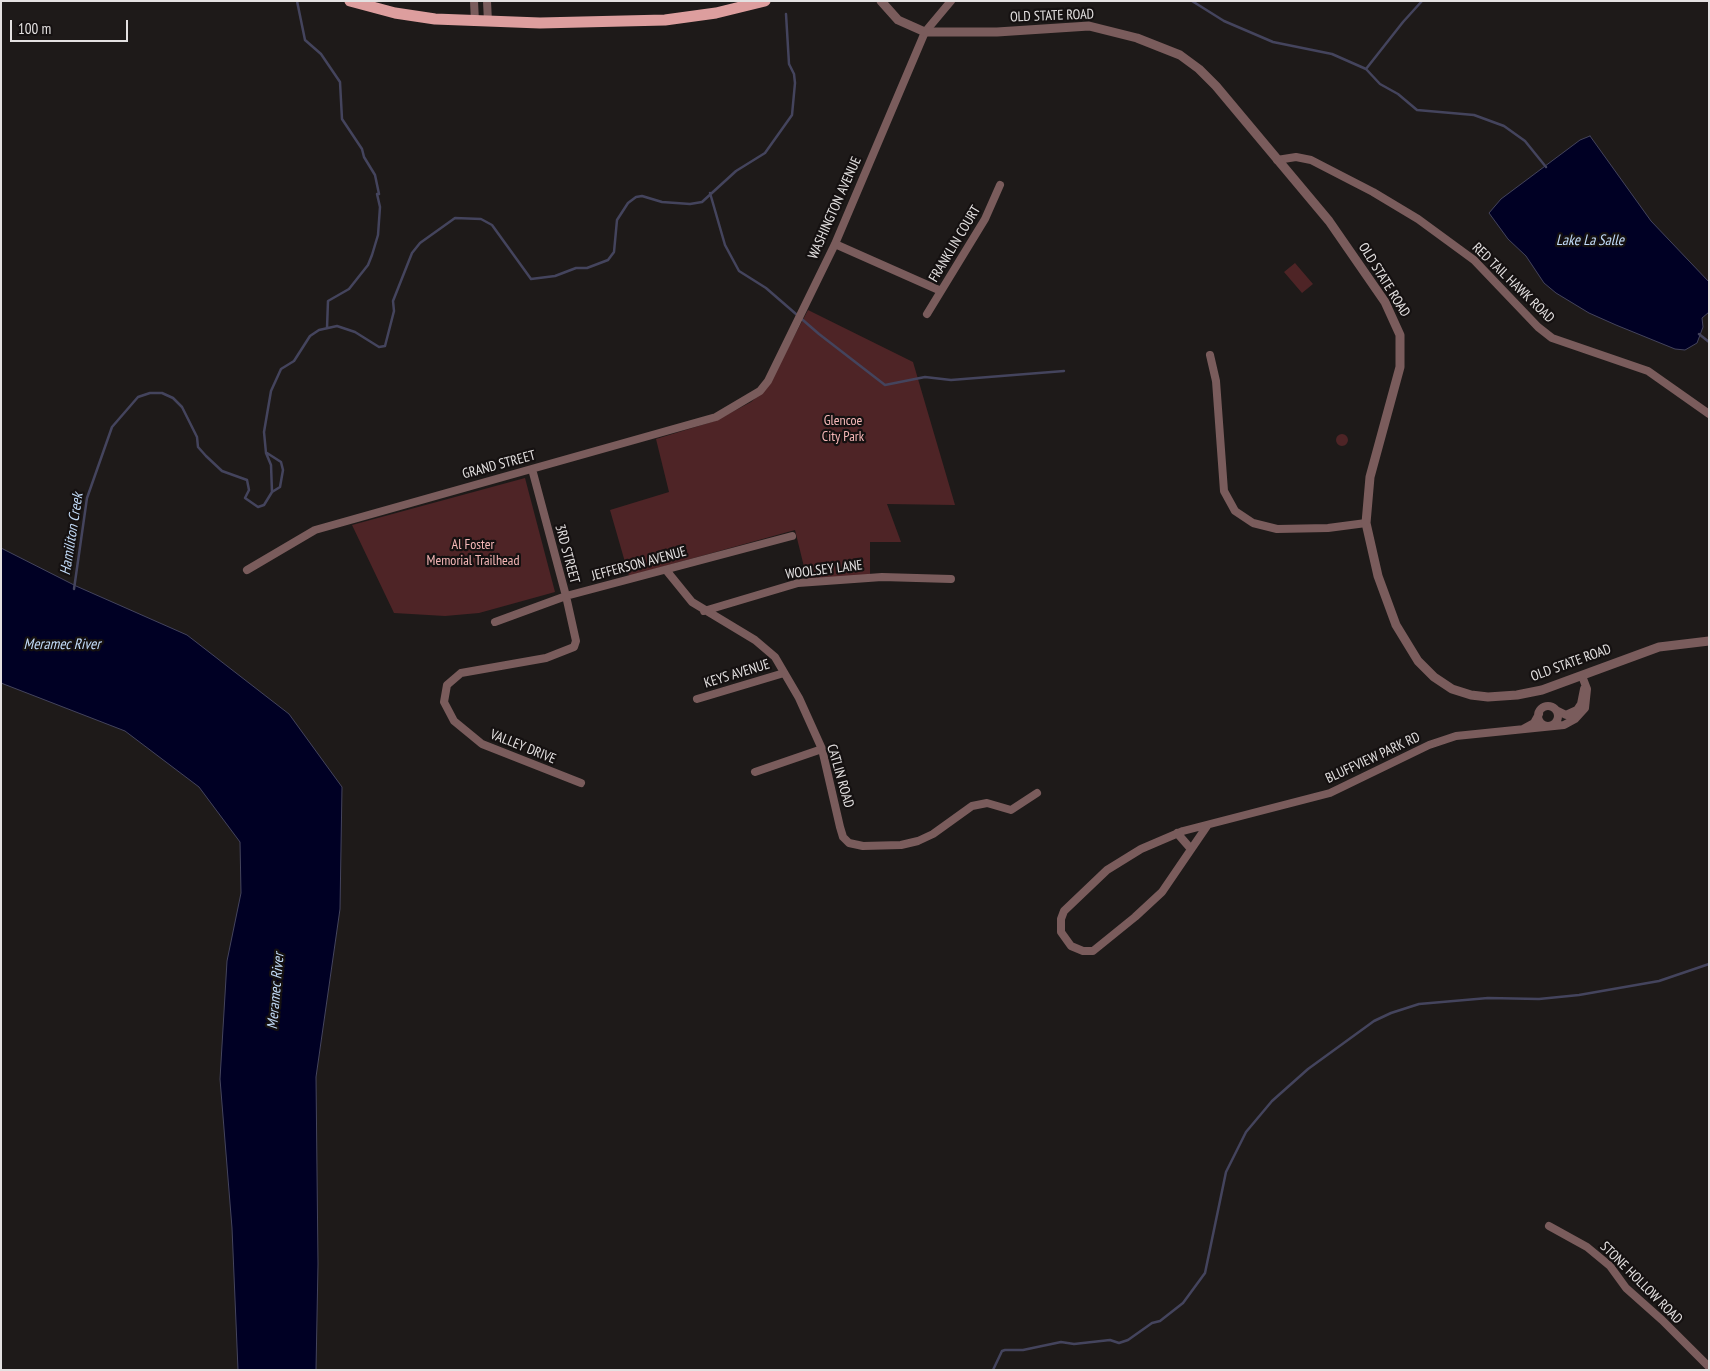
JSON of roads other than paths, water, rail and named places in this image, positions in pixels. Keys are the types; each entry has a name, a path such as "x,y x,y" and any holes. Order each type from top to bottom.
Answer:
{"main road":[{"path":"350,1 416,16 474,22 665,20 716,13 765,1"}],"street":[{"path":"474,1 474,22"},
{"path":"487,1 488,22"},
{"name":"OLD STATE ROAD","path":"881,1 898,20 925,32 997,32 1089,26 1137,38 1180,55 1207,75 1344,242 1385,302 1400,335 1400,367 1370,477 1366,523 1375,568 1396,626 1418,662 1445,685 1471,695 1506,696 1542,690 1659,647 1709,641"},
{"name":"WASHINGTON AVENUE","path":"760,391 768,381 835,244 925,32 951,1"},
{"name":"RED TAIL HAWK ROAD","path":"1277,160 1296,157 1311,160 1373,192 1418,219 1474,260 1538,327 1552,338 1648,371 1709,414"},
{"name":"FRANKLIN COURT","path":"927,314 985,219 1000,185"},
{"path":"835,244 941,292"},
{"path":"1210,354 1216,381 1224,491 1236,511 1253,523 1277,529 1328,528 1366,523"},
{"name":"GRAND STREET","path":"247,570 315,530 716,417 760,391"},
{"name":"3RD STREET","path":"444,702 446,685 461,673 546,658 574,646 576,641 532,469"},
{"name":"JEFFERSON AVENUE","path":"494,622 566,596 792,536"},
{"name":"CATLIN ROAD","path":"666,570 692,602 704,611 755,640 775,657 799,698 822,750 843,838 853,845 901,845 918,842 933,834 972,806 987,804 1011,810 1037,793"},
{"name":"WOOLSEY LANE","path":"704,611 798,584 882,577 950,579"},
{"name":"KEYS AVENUE","path":"697,699 784,672"},
{"name":"BLUFFVIEW PARK RD","path":"1191,849 1162,892 1110,938 1093,951 1083,951 1071,946 1061,932 1061,919 1064,911 1107,870 1141,849 1177,833 1330,793 1429,745 1456,736 1547,728 1570,723 1585,708 1587,701 1582,676"},
{"path":"1523,729 1534,723 1539,714 1548,707 1566,715 1577,710 1581,704 1585,685"},
{"name":"VALLEY DRIVE","path":"444,702 454,721 482,744 581,783"},
{"path":"1539,714 1540,722 1549,726 1556,722 1558,716 1556,710"},
{"path":"755,772 822,750"},
{"path":"1177,833 1191,849 1207,826"},
{"name":"STONE HOLLOW ROAD","path":"1549,1226 1587,1247 1610,1266 1626,1288 1709,1366"}],"water":[{"name":"Lake La Salle","path":"1590,136 1651,221 1709,282 1709,312 1702,318 1703,327 1697,343 1685,350 1675,349 1616,325 1589,313 1556,293 1544,283 1526,256 1508,239 1489,213 1501,199 1580,140"},
{"name":"Meramec River","path":"1,548 76,586 187,635 289,714 342,787 340,909 316,1077 318,1264 316,1370 238,1370 232,1228 220,1079 227,961 241,893 240,842 199,787 125,731 1,683"}],"waterway":[{"path":"297,1 305,40 321,54 340,82 342,119 362,149 364,157 375,175 379,194 377,194 380,207 378,235 372,255 368,265 349,289 328,301 327,328"},
{"path":"1192,1 1224,21 1273,42 1332,54 1366,69 1380,84 1398,94 1417,110 1474,115 1504,126 1525,141 1546,167"},
{"path":"1366,69 1422,1"},
{"name":"Hamiliton Creek","path":"74,589 87,498 112,427 138,397 150,393 162,393 173,398 182,407 197,437 198,447 222,471 247,480 249,490 245,498 258,507 264,505 272,492 271,465 266,453 264,432 271,391 281,369 294,361 310,336 319,330 337,326 355,332 379,347 385,346 394,311 393,301 412,253 420,243 455,218 481,219 492,225 531,279 555,276 576,268 587,268 608,260 614,252 617,220 628,203 636,197 642,196 662,202 690,204 702,202 736,171 765,153 792,115 795,83 794,74 789,64 786,14"},
{"path":"710,193 725,245 739,271 766,288 819,334 885,385 925,377 951,380 1064,371"},
{"path":"1699,334 1709,342"},
{"path":"267,453 281,462 283,470 280,487 272,492"},
{"path":"993,1370 1002,1351 1005,1350 1023,1350 1061,1342 1074,1344 1110,1340 1119,1343 1128,1340 1152,1323 1160,1321 1183,1303 1205,1273 1226,1172 1246,1132 1272,1101 1308,1069 1374,1021 1419,1004 1488,998 1539,999 1579,995 1659,981 1709,964"}],"park label":[{"name":"Glencoe City Park","path":"843,430"},
{"name":"Al Foster Memorial Trailhead","path":"473,554"}]}
